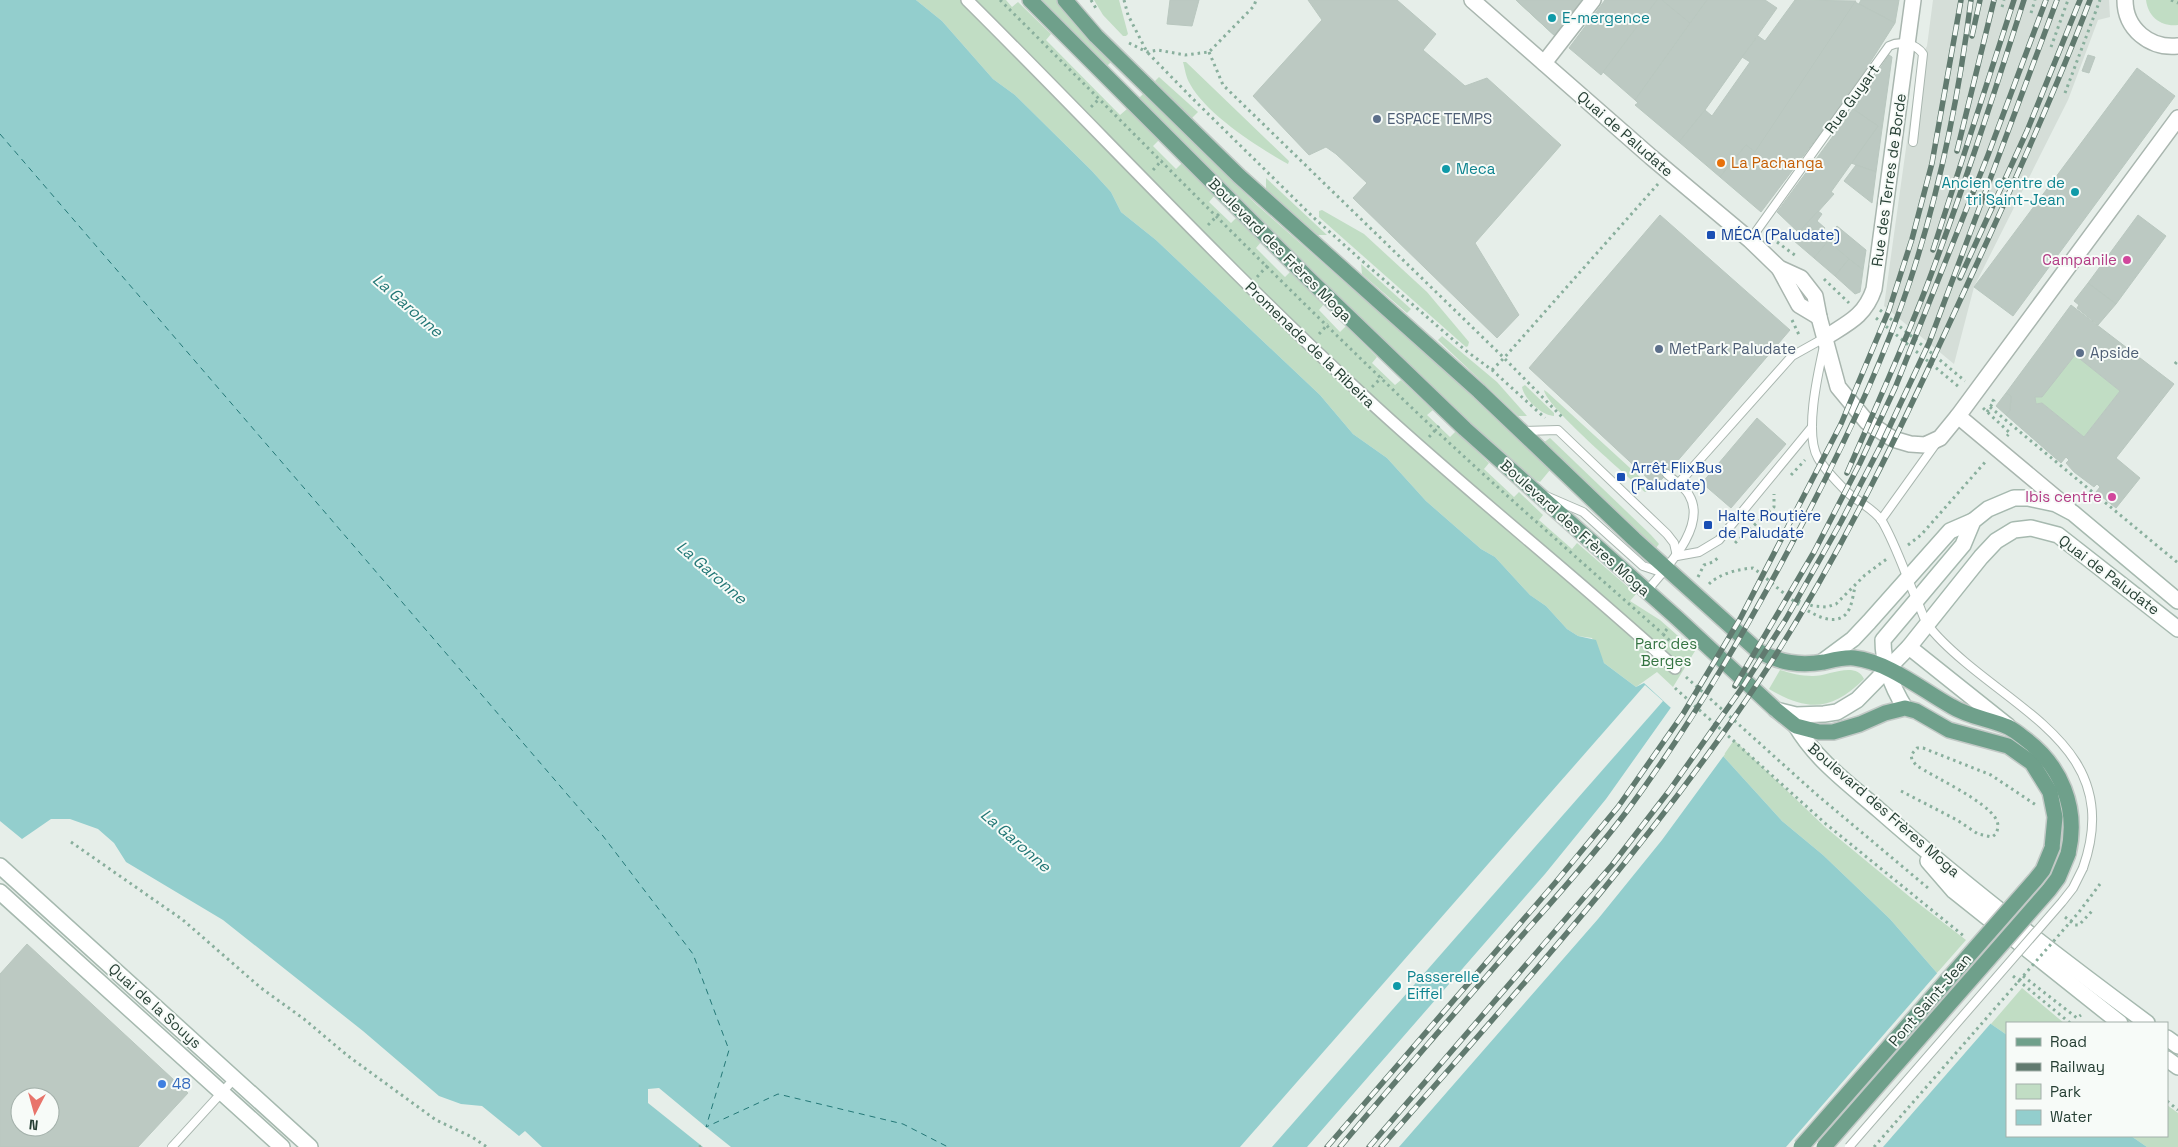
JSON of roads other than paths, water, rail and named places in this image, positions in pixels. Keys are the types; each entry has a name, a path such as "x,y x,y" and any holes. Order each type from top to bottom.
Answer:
{"main road":[{"name":"Boulevard des Frères Moga","path":"1030,0 1388,356 1531,489 1796,726 1813,752 1901,829 2070,967 2146,1022"},
{"name":"Boulevard des Frères Moga","path":"1066,0 1096,36 1239,176 1362,288 1433,349 1666,568 1758,651 1780,662 1789,663 1822,662 1852,658 1868,661 1925,688 1955,709 2010,728"},
{"name":"Quai de Paludate","path":"1472,0 1668,172 1750,240 1779,268 1799,305 1819,317"},
{"path":"1544,64 1593,0"},
{"name":"Rue des Terres de Borde","path":"1826,337 1855,318 1867,305 1878,264 1913,0"},
{"path":"2125,0 2130,22 2140,35 2159,46 2178,46"},
{"path":"1940,438 2178,118"},
{"name":"Quai de Paludate","path":"1779,268 1800,278 1815,296 1838,387 1867,422 1893,439 1910,444 1925,445 1940,438"},
{"name":"Quai de Paludate","path":"1958,416 2178,601"},
{"path":"1822,662 1852,639 1950,531 1973,521 1988,508 2014,498 2040,500 2073,512"},
{"path":"1796,726 1819,732 1832,732 1860,724 1884,712 1905,708 1896,692 1883,655 1883,640 1963,545 1973,521"},
{"name":"Quai de Paludate","path":"1775,709 1803,716 1837,712 1857,700 1909,648 1981,557 1996,541 2014,530 2031,528 2058,535 2173,625"},
{"path":"2173,625 2178,609"},
{"path":"1909,648 2010,728"},
{"name":"Pont Saint-Jean","path":"1801,1147 2035,880 2043,870 2052,848 2055,826 2053,801 2045,782 2032,763 2008,746 1949,730 1916,711 1905,708"},
{"name":"Pont Saint-Jean","path":"1824,1147 2058,878 2068,854 2072,829 2068,800 2060,776 2034,745 2010,728"},
{"path":"1901,829 1954,891 2119,1022"},
{"name":"Quai de la Souys","path":"0,866 310,1147"},
{"name":"Quai de la Souys","path":"0,892 282,1147"}],"street":[{"name":"Promenade de la Ribeira","path":"967,0 1030,62 1190,229 1419,448 1675,668"}],"lane":[{"name":"Rue Guyart","path":"1750,240 1889,46 1898,43 1907,44"},
{"path":"1907,44 1918,48 1923,54 1913,142"},
{"path":"1678,484 1792,356 1826,337"},
{"path":"1826,337 1817,376 1812,428 1813,444 1818,458 1848,494 1881,520 1928,624 1949,649 2044,724 2062,742 2081,769 2087,783 2093,823 2091,842 2083,868 2074,888 1848,1147"},
{"path":"1677,556 1699,552 1719,540 1812,428"},
{"path":"1521,431 1558,430 1667,534 1674,543 1677,556"},
{"path":"1881,520 1940,438"},
{"path":"1651,596 1651,586 1677,556 1688,534 1694,513 1689,493 1666,474"},
{"path":"1531,489 1583,512 1643,566 1658,571 1666,568"},
{"path":"172,1147 235,1078"}],"water":[{"name":"La Garonne","path":"0,0 916,0 942,21 993,79 1015,95 1091,170 1111,192 1121,212 1156,240 1320,395 1353,434 1387,458 1426,501 1481,549 1495,557 1530,595 1546,606 1567,629 1578,636 1596,640 1604,663 1636,687 1644,683 1723,756 1782,821 1823,855 1890,919 1937,973 1991,1024 2006,1034 2006,1137 2132,1137 2147,1147 542,1147 525,1131 519,1136 482,1106 461,1104 439,1096 363,1031 223,920 126,862 114,843 98,829 70,819 51,819 22,839 0,821"}],"railway":[{"path":"1327,1147 1555,883 1618,807 1683,714 1740,619 1841,424 1889,310 1912,239 1932,163 1961,0"},
{"path":"1340,1147 1575,876 1627,811 1697,709 1779,568 1845,440 1886,346 1910,281 1921,247 1947,142 1961,71 1971,0"},
{"path":"1972,36 1980,0"},
{"path":"1957,151 1994,0"},
{"path":"1933,250 2014,0"},
{"path":"1847,473 1926,288 1965,181 2024,0"},
{"path":"1735,686 1814,552 1860,463 1895,388 1988,155 2046,0"},
{"path":"1369,1147 1612,865 1669,791 1744,685 1786,619 1841,522 1881,445 1929,343 2057,0"},
{"path":"1960,278 2027,131 2080,0"},
{"path":"1381,1147 1578,920 1672,803 1759,681 1790,632 1848,531 1900,428 2034,136 2090,0"}],"place":[{"name":"E-mergence","path":"1552,18"},
{"name":"ESPACE TEMPS","path":"1377,119"},
{"name":"La Pachanga","path":"1721,163"},
{"name":"Meca","path":"1446,169"},
{"name":"Ancien centre de tri Saint-Jean","path":"2075,192"},
{"name":"MÉCA (Paludate)","path":"1711,235"},
{"name":"Campanile","path":"2127,260"},
{"name":"MetPark Paludate","path":"1659,349"},
{"name":"Apside","path":"2080,353"},
{"name":"Arrêt FlixBus (Paludate)","path":"1621,477"},
{"name":"Ibis centre","path":"2112,497"},
{"name":"Halte Routière de Paludate","path":"1708,525"},
{"name":"Passerelle Eiffel","path":"1397,986"},
{"name":"48","path":"162,1084"}],"park label":[{"name":"Parc des Berges","path":"1666,652"}]}
